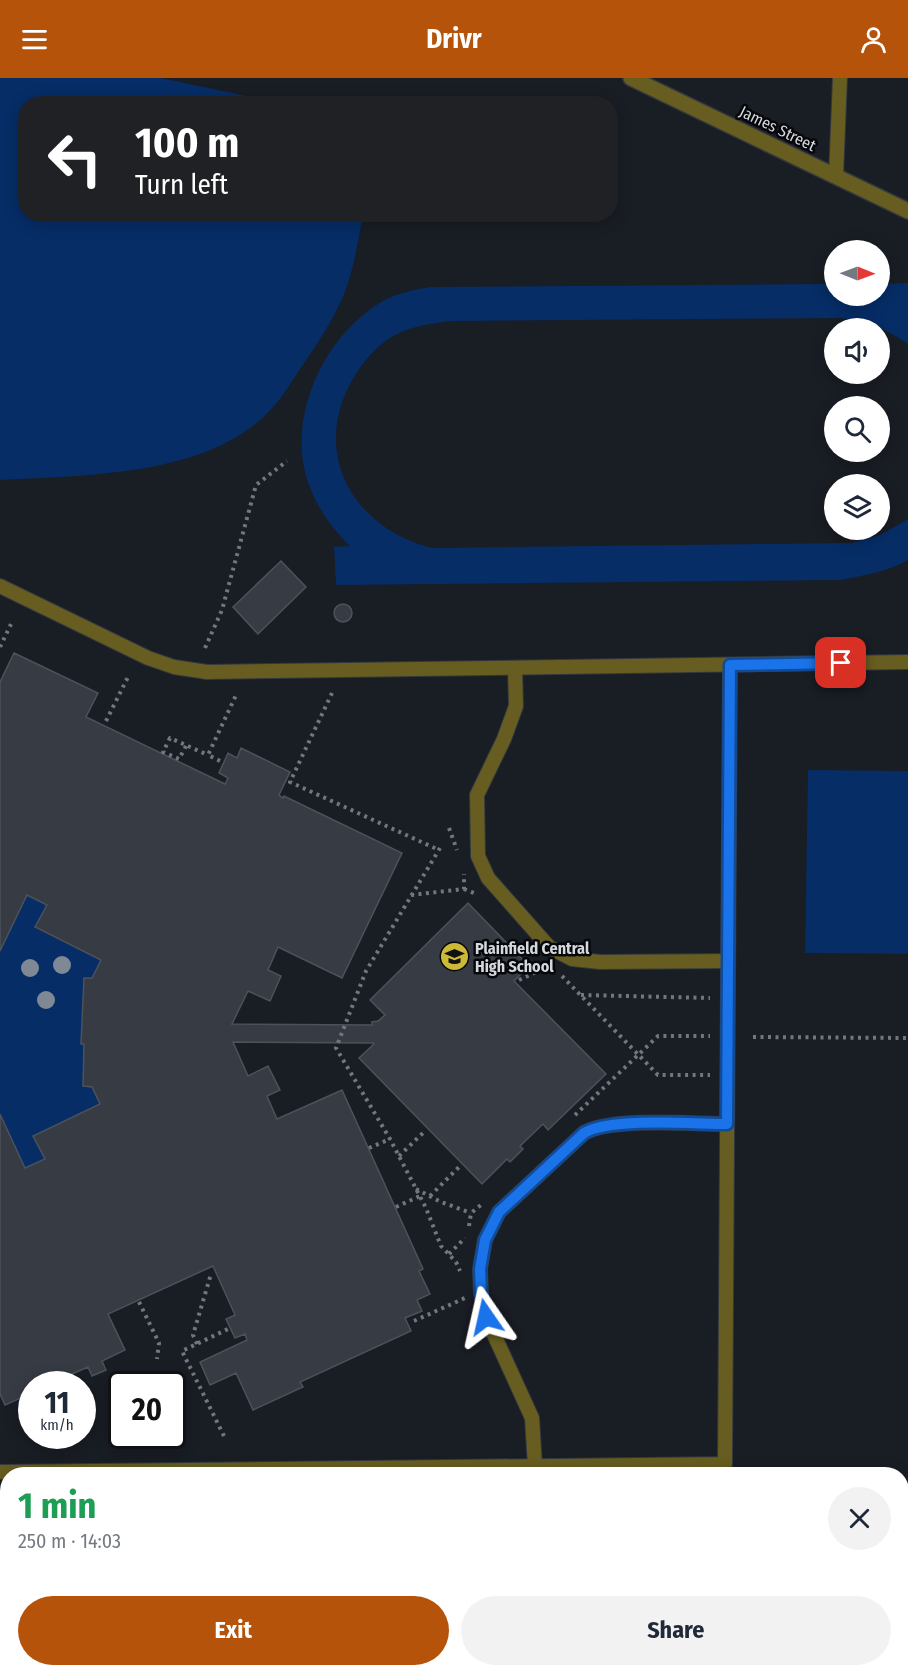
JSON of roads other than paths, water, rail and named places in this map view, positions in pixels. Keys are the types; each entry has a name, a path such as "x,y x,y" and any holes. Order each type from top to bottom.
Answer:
{"street":[{"name":"James Street","path":"631,78 908,211"}],"lane":[{"path":"836,176 840,78"},
{"path":"0,586 148,658 174,667 207,672 908,662"},
{"path":"446,1467 725,1464 730,665"},
{"path":"515,668 516,706 504,739 477,795 478,856 488,878 549,947 572,959 600,962 728,961"},
{"path":"535,1466 532,1418 486,1317 481,1293 480,1269 485,1240 499,1212 593,1127 613,1123 727,1124"}],"place":[{"name":"Plainfield Central High School","path":"454,957"}]}
